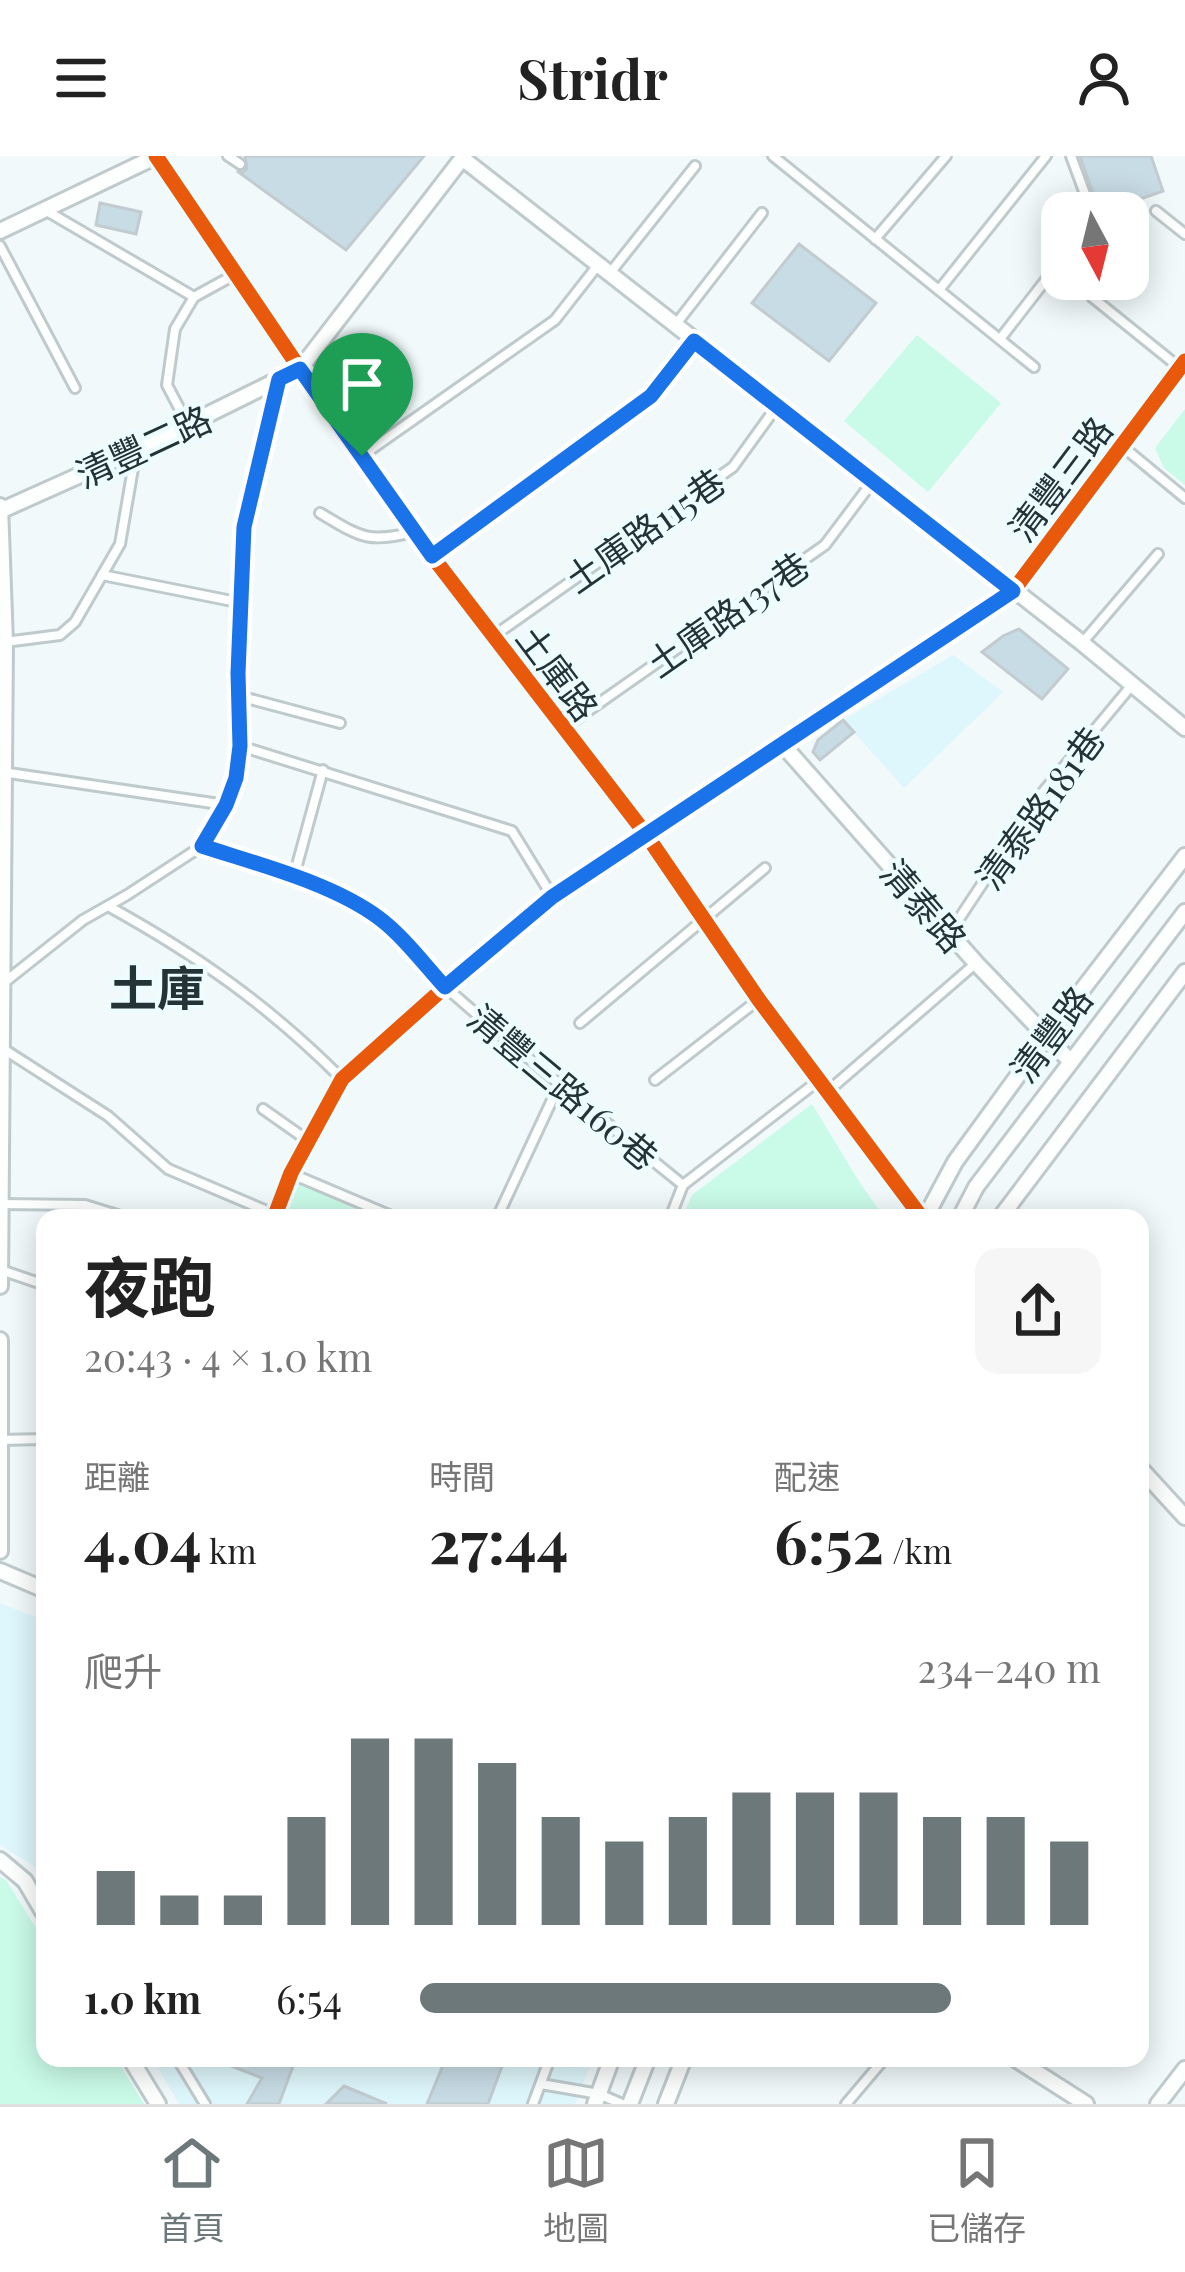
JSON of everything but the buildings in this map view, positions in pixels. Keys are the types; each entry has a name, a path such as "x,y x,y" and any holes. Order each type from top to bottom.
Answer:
{"street":[{"path":"0,231 157,156"},
{"name":"土庫路","path":"157,156 432,556 645,833 759,1000 917,1209"},
{"path":"463,157 1185,728"},
{"name":"清豐二路","path":"1,508 136,450 300,369 463,157"},
{"name":"清豐三路","path":"278,1209 291,1173 342,1079 552,897 1013,591 1182,364"},
{"path":"0,1286 5,642 1,508"},
{"name":"清泰路","path":"782,744 976,964 1071,1062"},
{"name":"清豐路","path":"929,1209 955,1162 1185,856"},
{"name":"清豐路","path":"965,1209 976,1187 1185,912"},
{"name":"清豐路","path":"1007,1209 1185,972"},
{"path":"0,1340 0,1551"},
{"path":"1149,1478 1185,1517"},
{"path":"0,1571 36,1585"},
{"path":"0,1859 25,1881 36,1900"},
{"path":"135,2067 158,2104"},
{"path":"597,2099 609,2067"},
{"path":"626,2104 644,2067"},
{"path":"666,2104 680,2067"},
{"path":"1028,2067 1086,2104"},
{"path":"1158,2104 1185,2069"}],"lane":[{"path":"228,156 240,164"},
{"path":"773,156 1034,367"},
{"path":"875,238 946,156"},
{"path":"939,290 1046,156"},
{"path":"1071,156 1084,192"},
{"path":"362,456 555,320 695,166"},
{"path":"45,210 194,297"},
{"path":"1156,211 1185,234"},
{"path":"675,326 762,213"},
{"path":"0,246 75,388"},
{"path":"188,424 167,385 175,329 194,297 236,274"},
{"path":"1000,339 1041,286"},
{"path":"1096,300 1182,364"},
{"path":"432,556 651,396 694,341"},
{"path":"2,982 83,920 202,846 226,805 240,746 244,527 279,379"},
{"name":"土庫路115巷","path":"494,636 733,467 777,406"},
{"path":"1121,445 1185,498"},
{"path":"5,642 60,635 75,622 120,544 136,450"},
{"name":"土庫路137巷","path":"564,728 825,544 873,481"},
{"path":"320,512 359,536 386,539 415,532"},
{"path":"1082,643 1158,554"},
{"path":"102,575 242,603"},
{"name":"清泰路181巷","path":"950,933 1042,792 1132,685"},
{"path":"239,696 340,723"},
{"path":"240,746 512,831 552,897"},
{"path":"293,876 323,770"},
{"path":"2,772 226,805"},
{"name":"清豐三路160巷","path":"202,846 293,876 381,919 445,987 683,1185"},
{"path":"580,1023 765,868"},
{"path":"107,906 191,953 293,1031 342,1079"},
{"path":"674,1209 683,1185 822,1087 976,964"},
{"path":"655,1081 759,1000"},
{"path":"1,1050 108,1116 168,1168 259,1209"},
{"path":"501,1209 559,1085"},
{"path":"263,1108 308,1141"},
{"path":"291,1173 375,1209"},
{"path":"2,1204 98,1209"},
{"path":"1,1270 36,1282"},
{"path":"0,1440 36,1439"},
{"path":"182,2067 205,2104"},
{"path":"533,2104 547,2067"},
{"path":"846,2104 877,2067"},
{"path":"541,2084 626,2104"}],"shaded area":[{"path":"953,655 1003,692 904,788 843,720"},
{"path":"0,1603 36,1617 36,1867 0,1845"},
{"path":"157,2067 589,2067 575,2104 179,2104"}],"green space":[{"path":"917,335 1001,403 928,492 844,421"},
{"path":"1185,409 1185,485 1164,468 1155,448"},
{"path":"812,1104 879,1209 686,1209 692,1195"},
{"path":"291,1173 376,1209 278,1209"},
{"path":"0,1877 36,1928 36,2067 121,2067 144,2104 0,2104"}],"cycle path":[{"path":"156,156 432,556 645,833 759,1000 915,1209"},
{"path":"277,1209 291,1173 342,1079 552,897 1013,591 1185,361"}],"district":[{"name":"土庫","path":"157,986"}],"route":[{"path":"694,341 1013,591 552,897 445,987 381,919 356,904 293,876 202,846 236,778 244,527 279,379 300,369 362,456 432,556 651,396 694,341"}]}
